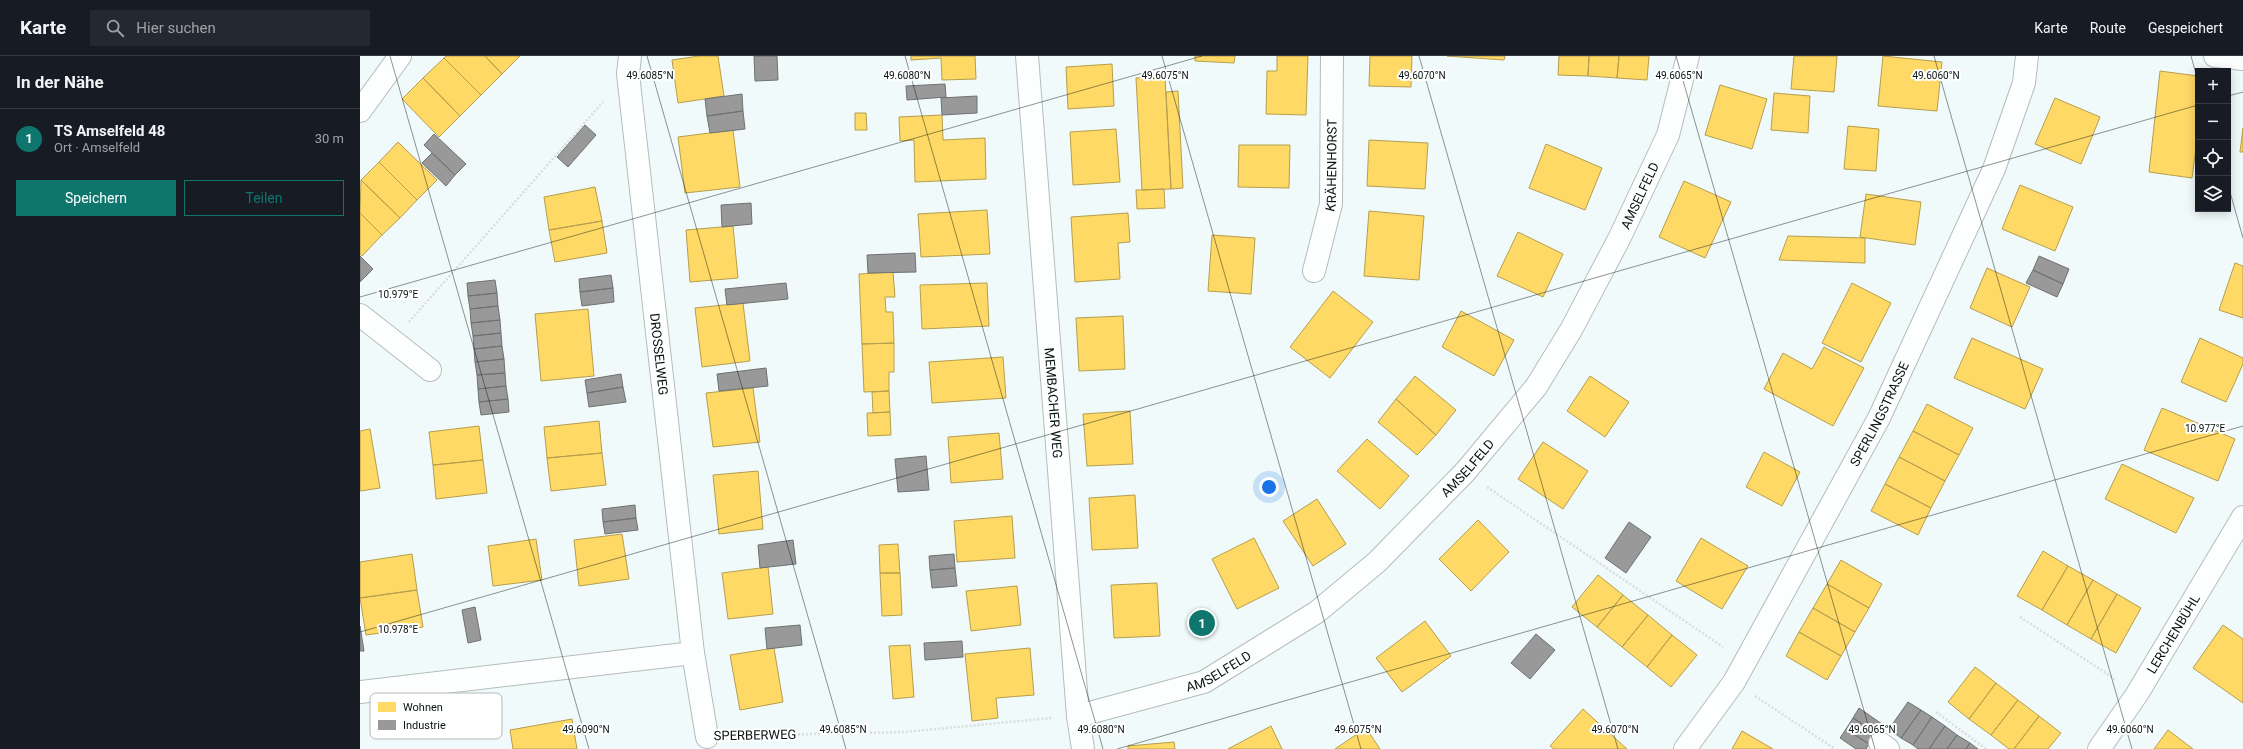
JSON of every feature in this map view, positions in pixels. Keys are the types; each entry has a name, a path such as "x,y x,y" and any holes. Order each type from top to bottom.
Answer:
{"street":[{"path":"360,111 400,56"},
{"name":"MEMBACHER WEG","path":"1027,56 1078,716 1083,749"},
{"name":"KRÄHENHORST","path":"1314,271 1332,204 1332,56"},
{"name":"AMSELFELD","path":"1078,716 1204,682 1317,612 1377,562 1465,472 1536,387 1571,330 1620,237 1668,135 1688,56"},
{"name":"SPERLINGSTRASSE","path":"1685,749 1734,682 1878,418 1994,169 2024,84 2027,56"},
{"path":"2215,56 2243,59"},
{"name":"DROSSELWEG","path":"629,65 693,653"},
{"path":"360,315 430,370"},
{"name":"LERCHENBÜHL","path":"2099,749 2137,694 2243,517"},
{"path":"360,692 693,653"},
{"name":"SPERBERWEG","path":"693,653 707,736"}],"path":[{"path":"393,340 629,65"},
{"path":"1465,472 1745,662"},
{"path":"2020,617 2137,694"},
{"path":"1734,682 1835,749"},
{"path":"1936,712 1986,749"},
{"name":"SPERBERWEG","path":"707,736 904,732 1078,716"}],"building: Wohnen":[{"path":"446,56 485,56 502,74 481,95 444,58"},
{"path":"485,56 520,56 502,74"},
{"path":"699,56 718,56 724,96 678,103 672,60"},
{"path":"911,56 975,56 976,79 942,80 941,58 911,60"},
{"path":"1195,56 1235,56 1234,63 1195,61"},
{"path":"1277,56 1308,56 1306,115 1266,114 1267,71 1277,71"},
{"path":"1370,56 1412,56 1411,87 1369,86"},
{"path":"1447,56 1505,56 1504,60"},
{"path":"1559,56 1589,56 1588,76 1558,75"},
{"path":"1589,56 1619,56 1617,78 1588,76"},
{"path":"1619,56 1649,56 1647,80 1617,78"},
{"path":"1794,56 1837,56 1834,92 1791,89"},
{"path":"1883,56 1942,62 1937,111 1878,106"},
{"path":"444,58 481,95 460,116 423,78"},
{"path":"1112,64 1114,106 1068,109 1066,67"},
{"path":"2160,71 2195,76 2195,156 2192,178 2149,172"},
{"path":"1165,77 1171,189 1142,190 1136,78"},
{"path":"423,78 460,116 439,137 402,99"},
{"path":"1720,85 1767,99 1752,149 1705,135"},
{"path":"1178,91 1183,188 1171,189 1166,92"},
{"path":"1774,93 1810,96 1808,133 1771,130"},
{"path":"2055,98 2100,117 2081,164 2035,144"},
{"path":"855,113 866,113 867,130 855,130"},
{"path":"942,115 943,140 985,138 986,179 915,182 914,140 900,141 899,117"},
{"path":"1848,126 1879,129 1876,171 1844,169"},
{"path":"2243,128 2243,152 2240,152"},
{"path":"1116,129 1120,182 1073,185 1070,132"},
{"path":"733,130 740,187 685,193 678,137"},
{"path":"1369,140 1428,143 1425,189 1367,186"},
{"path":"398,142 437,180 417,200 379,162"},
{"path":"1546,144 1602,168 1585,210 1529,188"},
{"path":"1239,145 1290,145 1289,188 1238,187"},
{"path":"379,162 417,200 400,218 361,180"},
{"path":"361,180 400,218 382,235 360,213"},
{"path":"1684,181 1731,202 1705,258 1659,237"},
{"path":"2020,185 2073,207 2055,251 2002,229"},
{"path":"595,187 602,221 549,230 544,197"},
{"path":"1164,189 1165,208 1137,209 1136,190"},
{"path":"1866,194 1921,202 1915,245 1860,237"},
{"path":"987,210 990,254 921,257 918,214"},
{"path":"1369,211 1424,216 1419,280 1364,276"},
{"path":"360,213 382,235 362,256 360,254"},
{"path":"1128,213 1130,242 1118,243 1120,279 1075,282 1071,217"},
{"path":"602,221 607,253 555,262 549,230"},
{"path":"733,226 738,278 690,282 686,230"},
{"path":"1518,232 1563,254 1543,297 1497,276"},
{"path":"1212,235 1255,238 1251,294 1208,291"},
{"path":"1788,236 1865,238 1865,263 1779,260"},
{"path":"2235,263 2243,266 2243,318 2219,310"},
{"path":"1987,268 2030,287 2012,327 1970,308"},
{"path":"893,272 895,297 885,297 886,312 893,312 894,343 862,344 859,274"},
{"path":"987,283 989,326 922,329 920,285"},
{"path":"1852,283 1891,303 1861,362 1822,343"},
{"path":"1333,291 1373,322 1330,378 1290,347"},
{"path":"743,303 750,361 702,367 695,308"},
{"path":"588,309 594,376 541,381 535,314"},
{"path":"1461,311 1514,340 1494,376 1442,347"},
{"path":"1123,316 1125,369 1079,371 1076,318"},
{"path":"1972,338 2043,369 2025,409 1954,378"},
{"path":"2200,338 2243,358 2243,364 2226,402 2181,382"},
{"path":"894,343 894,372 889,372 889,391 864,392 862,344"},
{"path":"1824,347 1864,368 1833,426 1764,389 1783,353 1812,369"},
{"path":"1003,357 1006,398 932,403 929,362"},
{"path":"1415,376 1456,410 1436,435 1396,399"},
{"path":"1590,376 1629,402 1605,437 1567,411"},
{"path":"753,388 760,442 713,447 706,393"},
{"path":"889,391 890,412 873,413 872,392"},
{"path":"1396,399 1436,435 1417,455 1378,422"},
{"path":"1927,404 1973,428 1959,455 1913,431"},
{"path":"2162,408 2235,439 2218,481 2144,450"},
{"path":"1130,411 1133,464 1087,466 1083,414"},
{"path":"890,412 891,435 868,436 867,413"},
{"path":"599,421 602,453 547,458 544,427"},
{"path":"479,426 483,460 433,465 429,432"},
{"path":"370,429 380,488 360,491 360,431"},
{"path":"1913,431 1959,455 1945,481 1899,457"},
{"path":"999,433 1003,479 951,483 948,437"},
{"path":"1367,439 1409,476 1380,509 1337,471"},
{"path":"1543,442 1588,471 1563,509 1518,479"},
{"path":"1764,452 1800,472 1782,506 1746,487"},
{"path":"602,453 606,485 551,491 547,458"},
{"path":"1899,457 1945,481 1931,508 1885,484"},
{"path":"483,460 487,493 436,499 433,465"},
{"path":"2122,464 2194,498 2176,533 2105,499"},
{"path":"758,471 763,529 719,534 713,475"},
{"path":"1885,484 1931,508 1918,535 1871,511"},
{"path":"1135,495 1138,548 1092,550 1089,498"},
{"path":"1317,499 1346,544 1313,566 1283,521"},
{"path":"1012,516 1015,558 957,562 954,521"},
{"path":"1478,520 1509,552 1471,591 1439,559"},
{"path":"622,534 629,579 579,586 574,540"},
{"path":"1254,538 1279,588 1237,609 1212,559"},
{"path":"1701,538 1748,566 1722,609 1676,581"},
{"path":"536,539 542,580 493,586 488,546"},
{"path":"898,544 900,573 880,573 879,545"},
{"path":"2043,551 2068,566 2042,610 2017,596"},
{"path":"412,554 417,590 360,598 360,562"},
{"path":"1841,560 1882,584 1869,608 1827,584"},
{"path":"2068,566 2093,580 2067,625 2042,610"},
{"path":"768,567 773,614 728,619 722,573"},
{"path":"880,573 900,573 902,615 882,616"},
{"path":"1598,575 1623,595 1597,627 1572,607"},
{"path":"2093,580 2117,594 2091,639 2067,625"},
{"path":"1157,583 1160,636 1114,638 1111,585"},
{"path":"1827,584 1869,608 1855,632 1813,608"},
{"path":"1017,586 1021,625 971,631 966,591"},
{"path":"417,590 423,627 366,635 360,598"},
{"path":"2117,594 2141,608 2116,653 2091,639"},
{"path":"1623,595 1648,615 1622,647 1597,627"},
{"path":"1813,608 1855,632 1841,656 1799,632"},
{"path":"1208,613 1214,624 1196,634 1190,622"},
{"path":"1648,615 1672,635 1647,667 1622,647"},
{"path":"1425,621 1451,656 1402,692 1376,658"},
{"path":"2223,625 2243,639 2243,703 2193,668"},
{"path":"1799,632 1841,656 1827,680 1786,656"},
{"path":"1672,635 1697,655 1671,687 1647,667"},
{"path":"910,645 914,697 893,699 889,646"},
{"path":"774,648 783,702 740,710 730,655"},
{"path":"1030,648 1034,695 996,698 998,718 972,721 965,654"},
{"path":"1975,667 1996,683 1969,719 1948,702"},
{"path":"1996,683 2018,700 1991,735 1969,719"},
{"path":"2018,700 2039,716 2014,749 2009,749 1991,735"},
{"path":"1583,709 1627,749 1554,749 1550,746"},
{"path":"2039,716 2061,733 2048,749 2014,749"},
{"path":"572,719 577,749 513,749 510,730"},
{"path":"1271,726 1282,749 1228,749"},
{"path":"1366,728 1380,749 1335,749"},
{"path":"2168,730 2193,749 2154,749"},
{"path":"1742,731 1773,749 1732,749"},
{"path":"1174,742 1175,749 1128,749 1128,746"}],"building: Industrie":[{"path":"754,56 777,56 778,80 755,81"},
{"path":"945,84 946,97 907,100 906,86"},
{"path":"742,94 743,111 707,116 705,99"},
{"path":"977,96 977,113 942,115 941,98"},
{"path":"743,111 745,129 710,133 707,116"},
{"path":"585,125 596,135 568,167 557,157"},
{"path":"434,134 466,164 455,175 424,145"},
{"path":"432,153 455,175 446,186 422,163"},
{"path":"751,203 752,224 722,227 721,205"},
{"path":"915,253 916,272 868,273 867,255"},
{"path":"360,256 373,269 360,282"},
{"path":"2039,256 2069,269 2063,284 2033,270"},
{"path":"2033,270 2063,284 2057,297 2026,283"},
{"path":"611,275 613,288 580,292 579,279"},
{"path":"495,280 497,293 468,296 467,283"},
{"path":"786,283 788,299 727,305 725,289"},
{"path":"613,288 614,302 582,306 580,292"},
{"path":"497,293 498,306 470,309 468,296"},
{"path":"498,306 500,320 471,323 470,309"},
{"path":"500,320 501,333 473,336 471,323"},
{"path":"501,333 502,346 474,349 473,336"},
{"path":"502,346 504,359 475,362 474,349"},
{"path":"504,359 505,373 477,375 475,362"},
{"path":"766,368 768,386 719,391 717,374"},
{"path":"505,373 506,386 478,389 477,375"},
{"path":"621,374 623,387 587,393 585,380"},
{"path":"506,386 508,399 479,402 478,389"},
{"path":"623,387 626,402 589,407 587,393"},
{"path":"508,399 509,412 481,415 479,402"},
{"path":"926,456 929,490 898,492 895,459"},
{"path":"635,505 636,518 603,522 602,509"},
{"path":"636,518 638,530 605,534 603,522"},
{"path":"1629,522 1651,537 1626,573 1605,558"},
{"path":"793,540 796,564 760,568 758,545"},
{"path":"954,554 955,568 930,570 929,556"},
{"path":"955,568 957,586 932,588 930,570"},
{"path":"475,607 481,640 468,643 462,610"},
{"path":"800,625 802,645 767,649 765,628"},
{"path":"360,626 364,651 360,651"},
{"path":"1536,634 1555,650 1530,679 1511,663"},
{"path":"962,641 963,657 925,660 924,643"},
{"path":"1908,702 1921,710 1901,738 1889,729"},
{"path":"1859,708 1882,724 1876,733 1853,718"},
{"path":"1921,710 1932,717 1913,745 1901,738"},
{"path":"1932,717 1945,726 1929,749 1918,749 1913,745"},
{"path":"1853,718 1876,733 1869,744 1846,729"},
{"path":"1945,726 1957,735 1947,749 1929,749"},
{"path":"1846,729 1869,744 1866,749 1856,749 1840,738"},
{"path":"1957,735 1970,743 1966,749 1947,749"},
{"path":"1970,743 1978,749 1966,749"}],"place":[{"name":"TS Amselfeld 48","path":"1202,623"}]}
